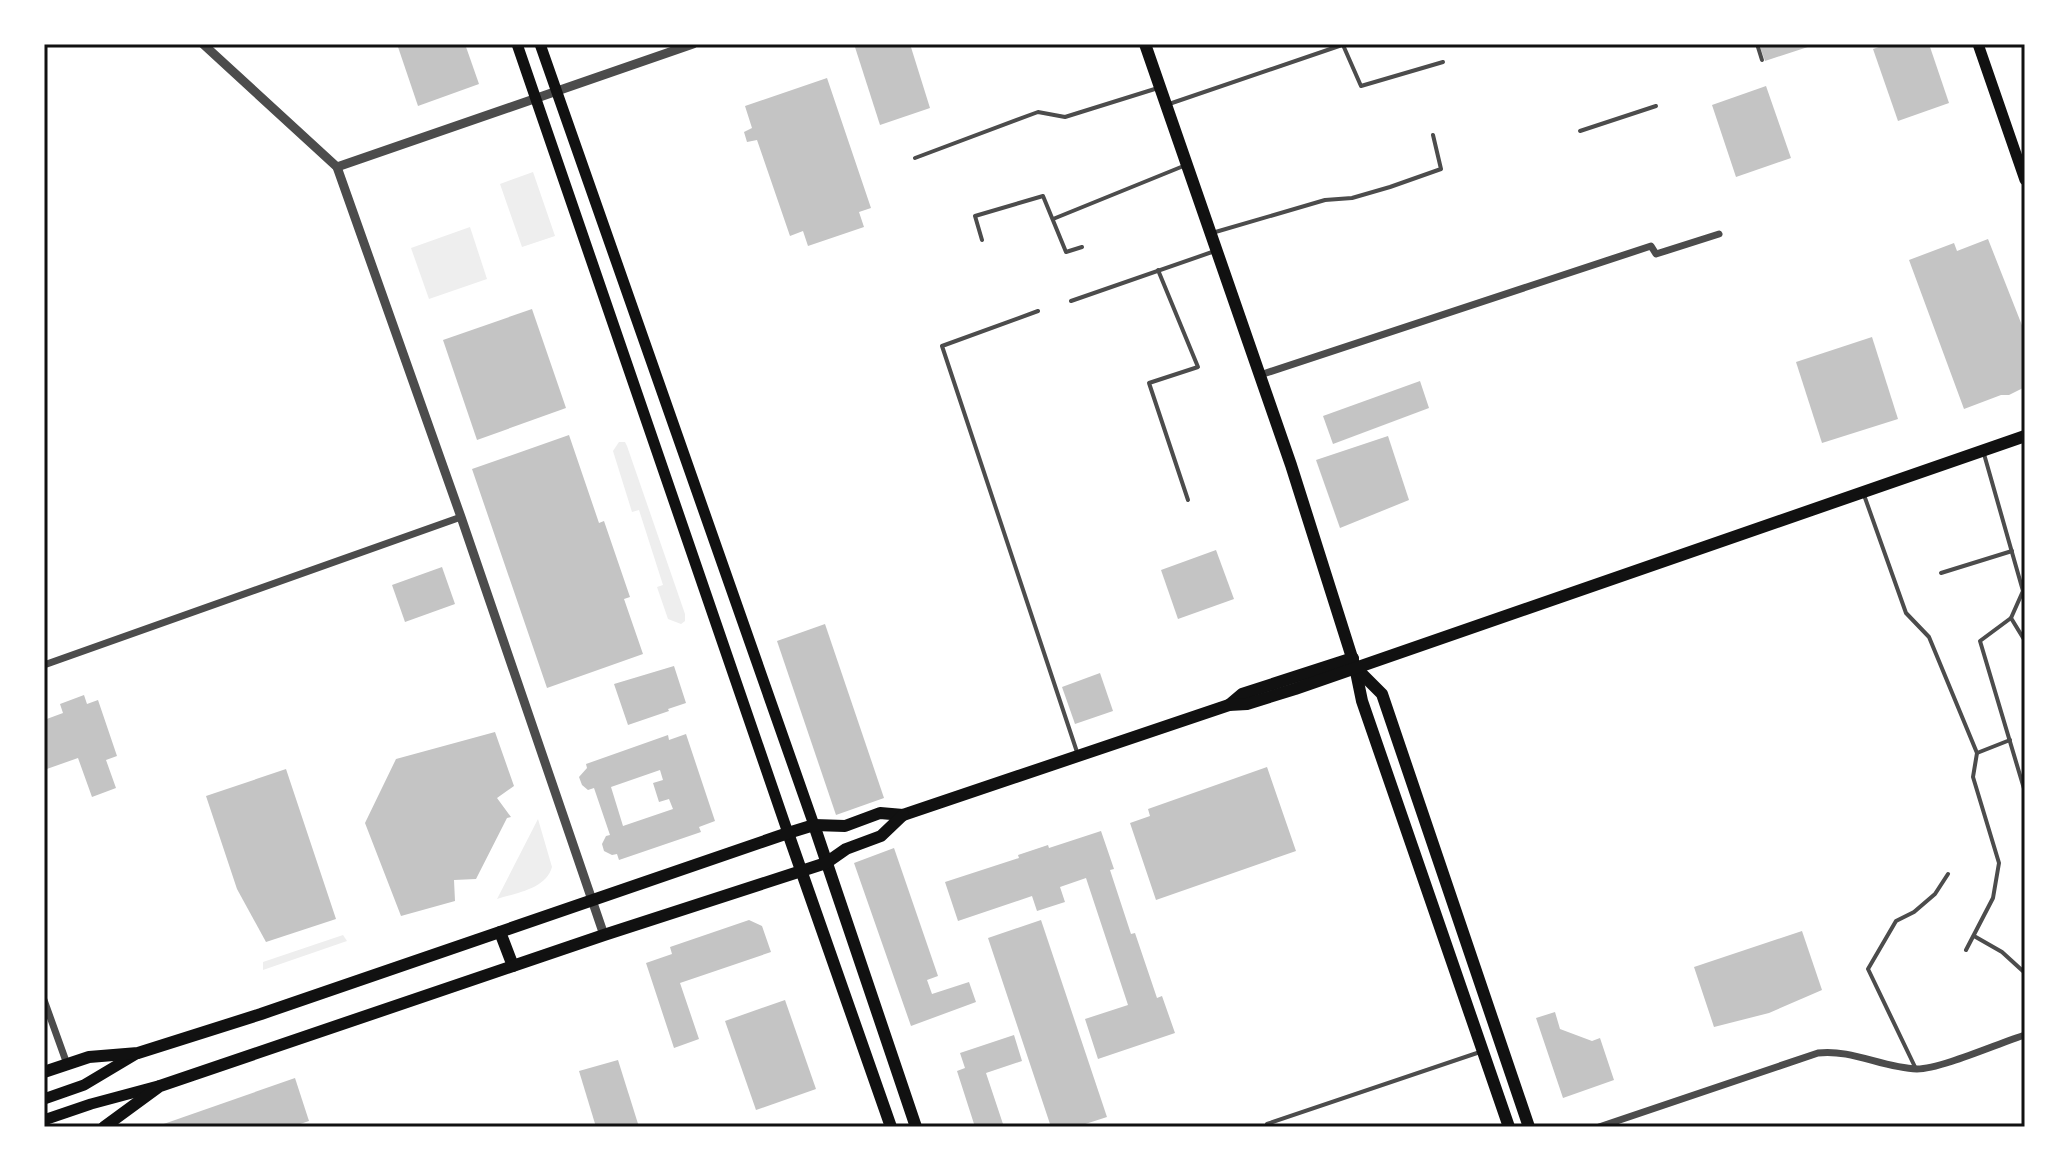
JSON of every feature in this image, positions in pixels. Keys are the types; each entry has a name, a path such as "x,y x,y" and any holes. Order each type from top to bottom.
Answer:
{"main road":[{"path":"517,44 891,1127"},
{"path":"540,44 814,825 916,1127"},
{"path":"1145,44 1260,375 1354,663 1362,701 1509,1127"},
{"path":"1978,44 2025,180"},
{"path":"44,1099 84,1085 138,1053 788,833 814,825 845,826 880,813 903,815 1229,705 1242,694 1354,663 2025,436"},
{"path":"1354,663 1382,694 1529,1127"},
{"path":"44,1120 160,1086 826,863 846,849 881,836 903,815"},
{"path":"1434,910 1452,905"},
{"path":"500,932 513,966"},
{"path":"1483,1051 1501,1045"},
{"path":"44,1072 89,1057 138,1053"},
{"path":"104,1127 160,1086"}],"street":[{"path":"203,44 337,167 604,935"},
{"path":"337,167 693,44"},
{"path":"1260,375 1651,246 1656,254 1719,234"},
{"path":"44,665 461,517"},
{"path":"44,1000 67,1064"},
{"path":"1599,1127 1818,1053 1842,1053 1916,1069 1930,1068 2025,1035"}],"lane":[{"path":"1168,105 1344,44 1361,86 1443,62"},
{"path":"1757,44 1762,60"},
{"path":"915,158 1038,112 1065,117 1160,87"},
{"path":"1580,131 1656,106"},
{"path":"1212,233 1325,200 1352,198 1441,169 1433,135"},
{"path":"1053,219 1188,164"},
{"path":"982,240 975,216 1043,196 1066,252 1082,247"},
{"path":"1071,301 1217,250"},
{"path":"1158,270 1198,367 1149,383 1188,500"},
{"path":"1038,311 942,346 1078,757"},
{"path":"1983,451 2023,591 2011,618 1980,641 2025,792"},
{"path":"1863,493 1906,613 1929,637 1977,753 1973,777 1999,863 1993,898 1966,950"},
{"path":"1941,573 2012,551"},
{"path":"2011,618 2025,641"},
{"path":"1977,753 2010,740"},
{"path":"1916,1069 1868,969 1896,921 1914,912 1935,894 1948,874"},
{"path":"1974,936 2002,952 2025,973"},
{"path":"1268,1127 1267,1124 1483,1051"}],"shaded area":[{"path":"533,172 555,236 522,247 500,184"},
{"path":"470,227 487,279 429,299 411,248"},
{"path":"619,442 625,442 627,446 685,614 685,621 681,624 668,619 657,587 663,585 639,510 632,512 613,451"},
{"path":"538,819 552,867 549,874 529,889 497,899"},
{"path":"343,935 347,941 263,970 263,962"}],"building":[{"path":"397,44 465,44 479,84 418,106"},
{"path":"854,44 910,44 930,108 880,125"},
{"path":"1759,44 1814,44 1814,45 1765,61"},
{"path":"1888,44 1929,44 1949,103 1898,121 1873,49"},
{"path":"827,78 871,208 859,212 864,227 808,246 803,231 790,236 757,140 747,142 744,132 752,128 745,106"},
{"path":"1766,86 1791,158 1736,177 1712,105"},
{"path":"1988,239 2025,333 2025,387 1964,409 1909,260 1954,243 1957,251"},
{"path":"532,309 566,408 477,440 443,340"},
{"path":"1872,337 1898,419 1822,443 1796,362"},
{"path":"1420,381 1429,408 1333,444 1323,416"},
{"path":"569,435 599,523 604,521 630,597 624,599 643,654 547,688 472,469"},
{"path":"1388,436 1409,500 1340,528 1316,460"},
{"path":"1216,550 1234,599 1178,619 1161,570"},
{"path":"442,567 455,604 405,622 392,585"},
{"path":"825,624 884,798 836,815 777,641"},
{"path":"674,666 686,703 628,725 614,684"},
{"path":"1100,673 1113,711 1075,724 1062,687"},
{"path":"84,695 87,704 98,700 117,756 106,760 116,788 92,797 78,758 44,770 44,720 63,713 60,704"},
{"path":"495,732 514,786 497,798 511,817 507,818 476,879 454,880 455,901 401,916 365,823 396,759"},
{"path":"686,734 715,821 699,827 701,832 619,860 617,854 604,851 602,844 610,835 594,788 588,790 579,777 587,768 586,764 668,735 669,740","holes":["660,770 663,780 653,783 659,802 669,799 673,809 623,826 611,787"]},
{"path":"1267,767 1296,851 1156,900 1130,823 1150,816 1148,809"},
{"path":"286,769 336,919 266,942 237,889 206,796"},
{"path":"1101,831 1131,934 1135,933 1157,998 1162,996 1175,1033 1098,1059 1085,1019 1128,1005 1086,878 1060,887 1065,902 1037,911 1032,896 958,921 945,882 1019,858 1018,855 1048,845 1049,848"},
{"path":"894,848 938,976 927,980 932,994 969,982 976,1002 911,1026 854,863"},
{"path":"749,920 762,926 771,952 680,983 699,1039 674,1048 646,963 672,954 670,947"},
{"path":"1041,920 1107,1117 1076,1127 1051,1127 988,938"},
{"path":"1802,931 1822,990 1769,1013 1714,1027 1694,967"},
{"path":"785,1000 816,1089 756,1110 725,1021"},
{"path":"1555,1012 1560,1029 1592,1041 1600,1038 1614,1080 1563,1098 1536,1018"},
{"path":"1014,1035 1022,1061 986,1073 1004,1127 975,1127 957,1071 965,1068 960,1053"},
{"path":"618,1060 639,1127 596,1127 579,1071"},
{"path":"295,1078 309,1121 291,1127 155,1127"}]}
